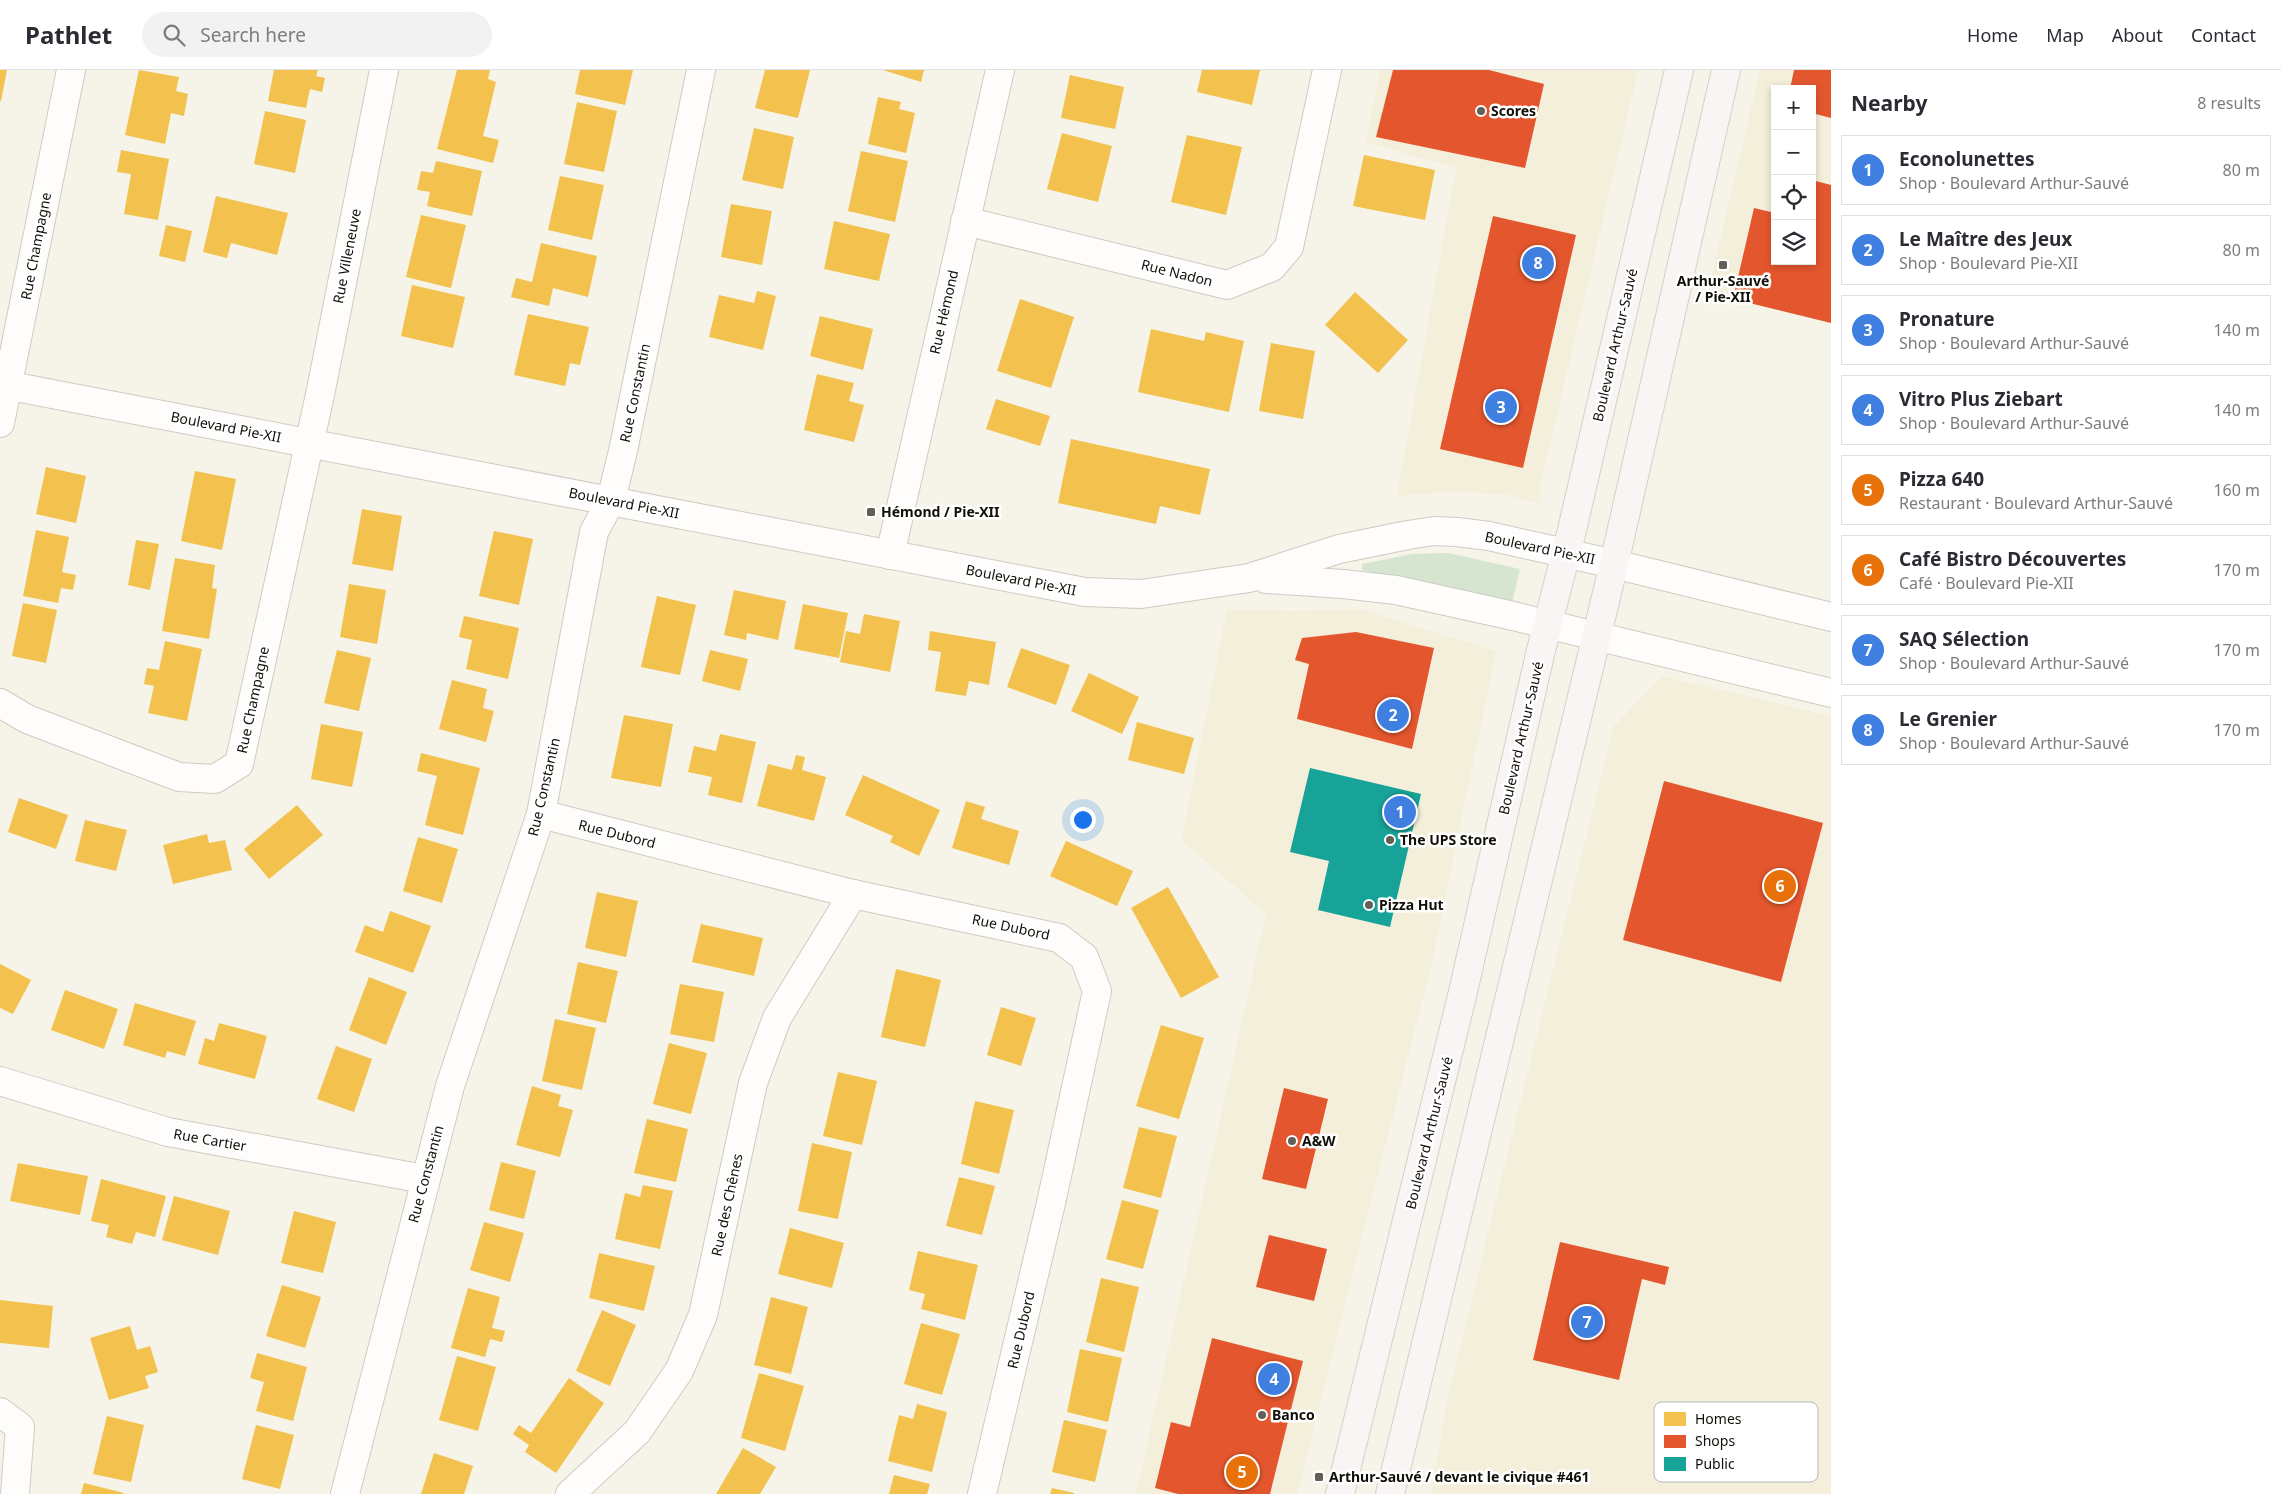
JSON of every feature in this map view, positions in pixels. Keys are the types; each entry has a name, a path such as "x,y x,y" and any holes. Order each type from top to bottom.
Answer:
{"main road":[{"name":"Boulevard Arthur-Sauvé","path":"1340,1494 1464,987 1679,70"},
{"path":"1390,1494 1614,564 1726,70"}],"street":[{"name":"Rue Champagne","path":"0,423 3,385 71,70"},
{"name":"Rue Villeneuve","path":"309,442 384,70"},
{"name":"Rue Constantin","path":"346,1494 424,1179 450,1086 541,814 594,532 611,500 623,451 701,70"},
{"name":"Rue Hémond","path":"890,554 1000,70"},
{"name":"Rue Nadon","path":"965,221 1227,285 1272,267 1289,247 1327,70"},
{"name":"Boulevard Pie-XII","path":"3,385 1100,594 1141,594 1249,578 1339,549 1408,535 1457,532 1489,536 1614,564 1831,617"},
{"name":"Rue Champagne","path":"0,703 27,718 180,777 215,779 239,764 309,442"},
{"name":"Boulevard Pie-XII","path":"1249,578 1343,584 1396,590 1548,624 1831,693"},
{"name":"Rue Dubord","path":"541,814 853,894 1060,938 1084,957 1097,991 1051,1203 982,1494"},
{"name":"Rue des Chênes","path":"570,1494 637,1432 679,1371 704,1315 753,1083 777,1018 853,894"},
{"name":"Rue Cartier","path":"0,1080 168,1132 424,1179"},
{"path":"0,1412 20,1427 15,1494"}],"shaded area":[{"path":"1380,70 1638,70 1540,487 1539,503 1504,494 1448,492 1397,496 1456,168 1366,142"},
{"path":"1760,70 1831,70 1831,323 1708,292"},
{"path":"1227,609 1292,611 1360,609 1496,651 1433,958 1297,1494 1136,1494 1266,914 1181,840"},
{"path":"1662,676 1831,716 1831,1494 1431,1494 1446,1406 1614,726"}],"green space":[{"path":"1448,553 1520,569 1512,603 1362,570 1362,564 1412,554"}],"building: Homes":[{"path":"0,70 7,70 1,101 0,101"},
{"path":"139,70 179,77 176,91 188,94 184,116 171,113 165,144 125,135"},
{"path":"274,70 318,70 316,76 325,78 322,92 310,89 306,108 268,101"},
{"path":"457,70 490,70 488,79 496,82 483,136 499,140 493,163 437,149"},
{"path":"580,70 633,70 625,105 575,94"},
{"path":"765,70 810,70 798,118 755,108"},
{"path":"883,70 924,70 921,82"},
{"path":"1202,70 1260,70 1252,105 1197,92"},
{"path":"1070,75 1124,87 1115,129 1061,118"},
{"path":"878,97 901,102 899,109 915,113 906,153 868,144"},
{"path":"577,102 617,111 604,172 564,164"},
{"path":"265,111 306,120 295,173 254,164"},
{"path":"754,128 794,137 783,189 742,180"},
{"path":"1062,133 1112,146 1098,202 1047,189"},
{"path":"1187,135 1242,147 1226,215 1171,202"},
{"path":"121,150 169,159 158,220 124,214 131,174 117,172"},
{"path":"861,151 908,161 895,222 848,211"},
{"path":"1364,155 1435,170 1425,220 1353,206"},
{"path":"436,161 482,171 472,216 427,206 430,192 417,190 421,171 433,173"},
{"path":"560,176 604,185 592,240 548,230"},
{"path":"216,196 288,213 277,255 231,243 227,258 203,252"},
{"path":"731,204 772,211 762,265 721,257"},
{"path":"421,215 466,225 451,288 406,277"},
{"path":"834,221 890,234 879,281 824,269"},
{"path":"166,225 192,231 185,262 159,256"},
{"path":"541,243 597,256 588,297 553,288 549,306 511,297 516,278 532,282"},
{"path":"412,285 465,297 453,348 401,336"},
{"path":"757,291 776,296 763,350 709,337 719,295 754,303"},
{"path":"1355,292 1408,340 1378,373 1325,325"},
{"path":"1020,299 1074,317 1051,388 997,371"},
{"path":"528,314 589,327 580,365 570,363 565,386 514,375"},
{"path":"820,316 873,329 863,370 810,356"},
{"path":"1151,329 1204,341 1206,332 1244,341 1229,412 1138,392"},
{"path":"1271,343 1315,351 1303,419 1259,411"},
{"path":"817,374 854,383 849,401 864,405 854,442 804,430"},
{"path":"996,399 1050,416 1040,446 986,429"},
{"path":"1071,439 1210,469 1200,515 1160,506 1156,524 1058,503"},
{"path":"46,467 86,476 76,523 36,514"},
{"path":"195,471 236,479 222,550 181,541"},
{"path":"362,509 402,516 393,571 352,564"},
{"path":"36,530 69,537 62,572 76,575 73,590 61,588 58,603 23,596"},
{"path":"494,531 533,539 519,605 479,596"},
{"path":"136,540 159,544 150,590 128,585"},
{"path":"175,558 215,565 212,588 217,589 209,639 162,631"},
{"path":"349,584 386,590 377,644 340,637"},
{"path":"734,590 786,601 778,640 747,633 746,640 724,635"},
{"path":"657,596 696,605 680,675 641,667"},
{"path":"23,603 57,610 46,663 12,656"},
{"path":"803,604 848,613 839,658 794,649"},
{"path":"864,614 900,621 890,672 840,662 846,631 860,634"},
{"path":"464,616 519,628 508,679 466,669 472,640 459,637"},
{"path":"930,631 996,642 989,685 969,681 966,696 935,691 941,652 928,650"},
{"path":"165,641 202,649 187,721 148,713 154,686 144,684 147,668 159,670"},
{"path":"1021,648 1070,665 1056,705 1007,687"},
{"path":"337,650 371,658 359,711 324,703"},
{"path":"710,650 748,659 740,691 702,681"},
{"path":"1089,673 1139,697 1122,734 1071,711"},
{"path":"452,680 487,689 483,708 494,711 486,742 439,729"},
{"path":"624,715 673,724 661,787 611,778"},
{"path":"1137,722 1194,738 1184,774 1128,760"},
{"path":"321,724 363,732 352,787 311,779"},
{"path":"720,734 756,742 742,803 708,795 712,777 688,772 694,746 716,751"},
{"path":"421,753 480,768 463,835 425,825 437,776 417,771"},
{"path":"796,755 805,757 802,770 826,777 814,821 757,806 768,764 792,770"},
{"path":"863,775 940,810 919,856 890,842 893,836 845,815"},
{"path":"19,798 68,815 56,849 8,832"},
{"path":"966,801 985,807 981,819 1019,831 1009,865 952,848"},
{"path":"297,805 323,835 269,879 244,849"},
{"path":"85,820 127,830 116,871 75,861"},
{"path":"207,834 209,843 225,840 232,870 173,884 163,845"},
{"path":"418,837 458,849 442,903 403,891"},
{"path":"1066,841 1133,871 1117,906 1050,876"},
{"path":"1168,887 1219,977 1181,998 1131,908"},
{"path":"597,892 638,901 626,957 585,948"},
{"path":"390,911 431,926 413,973 355,952 365,925 383,932"},
{"path":"701,924 763,938 754,976 692,962"},
{"path":"578,962 618,971 606,1023 567,1014"},
{"path":"0,964 31,980 13,1014 0,1008"},
{"path":"896,969 941,980 925,1047 881,1037"},
{"path":"369,977 407,992 386,1045 349,1030"},
{"path":"680,984 724,992 714,1042 670,1034"},
{"path":"65,990 118,1009 104,1049 51,1030"},
{"path":"135,1003 196,1021 185,1056 167,1051 165,1058 123,1045"},
{"path":"1001,1007 1036,1018 1021,1066 987,1055"},
{"path":"555,1019 596,1028 582,1090 542,1081"},
{"path":"219,1023 267,1036 255,1079 198,1064 205,1038 214,1041"},
{"path":"1161,1025 1204,1038 1179,1119 1136,1106"},
{"path":"669,1043 707,1053 691,1114 653,1104"},
{"path":"336,1046 372,1059 354,1112 317,1099"},
{"path":"838,1072 877,1081 862,1145 823,1136"},
{"path":"532,1086 561,1095 558,1106 573,1110 560,1157 516,1145"},
{"path":"975,1101 1014,1110 999,1174 961,1164"},
{"path":"647,1119 688,1129 676,1182 634,1173"},
{"path":"1139,1127 1177,1136 1161,1198 1123,1188"},
{"path":"812,1143 852,1152 838,1219 798,1211"},
{"path":"501,1162 536,1171 524,1219 489,1210"},
{"path":"18,1163 88,1176 80,1215 10,1201"},
{"path":"959,1177 995,1186 982,1235 946,1226"},
{"path":"101,1179 166,1196 155,1237 136,1232 132,1244 106,1237 109,1225 91,1221"},
{"path":"643,1185 673,1191 660,1249 615,1239 625,1193 640,1197"},
{"path":"174,1196 230,1211 218,1255 162,1240"},
{"path":"1122,1200 1159,1210 1143,1269 1106,1259"},
{"path":"294,1211 336,1222 323,1273 281,1263"},
{"path":"484,1222 524,1233 510,1282 470,1270"},
{"path":"790,1228 844,1243 832,1288 778,1274"},
{"path":"918,1251 978,1265 965,1320 921,1309 925,1294 909,1290"},
{"path":"599,1253 655,1266 644,1311 589,1298"},
{"path":"1101,1278 1139,1287 1124,1352 1086,1342"},
{"path":"282,1285 321,1297 305,1348 266,1336"},
{"path":"468,1288 500,1297 492,1328 505,1331 502,1342 490,1339 485,1357 451,1348"},
{"path":"771,1297 808,1307 791,1374 754,1365"},
{"path":"0,1300 53,1306 49,1348 0,1343"},
{"path":"602,1310 636,1325 610,1386 576,1371"},
{"path":"921,1323 960,1334 942,1395 904,1384"},
{"path":"130,1326 137,1350 150,1346 158,1372 145,1376 149,1388 109,1400 90,1338"},
{"path":"1080,1349 1122,1358 1108,1422 1067,1412"},
{"path":"257,1353 307,1367 293,1421 256,1411 264,1382 250,1378"},
{"path":"457,1356 496,1367 478,1431 439,1420"},
{"path":"759,1373 804,1386 785,1451 741,1438"},
{"path":"569,1378 604,1403 556,1473 525,1452 529,1445 513,1434 519,1425 531,1433"},
{"path":"917,1404 947,1412 932,1472 888,1461 899,1415 913,1419"},
{"path":"107,1416 144,1425 131,1482 93,1474"},
{"path":"1064,1420 1107,1430 1095,1482 1052,1472"},
{"path":"256,1425 294,1435 280,1489 242,1479"},
{"path":"743,1448 776,1467 760,1494 716,1494"},
{"path":"434,1453 473,1466 464,1494 421,1494"},
{"path":"894,1475 930,1484 927,1494 889,1494"},
{"path":"84,1483 124,1493 81,1494"},
{"path":"1052,1488 1074,1493 1074,1494 1050,1494"}],"building: Shops":[{"path":"1393,70 1489,70 1544,84 1525,168 1376,137"},
{"path":"1794,70 1831,70 1831,118 1816,114 1816,85 1791,85"},
{"path":"1816,181 1831,185 1831,323 1733,299 1754,208 1771,212 1771,265 1816,265"},
{"path":"1493,216 1576,235 1523,468 1440,449"},
{"path":"1356,632 1434,648 1412,749 1297,719 1309,664 1295,660 1302,638"},
{"path":"1664,781 1823,823 1781,982 1623,940"},
{"path":"1284,1088 1328,1099 1306,1189 1262,1179"},
{"path":"1269,1235 1327,1249 1314,1301 1256,1287"},
{"path":"1560,1242 1669,1267 1665,1285 1642,1279 1619,1380 1533,1360"},
{"path":"1212,1338 1303,1361 1270,1494 1178,1494 1155,1488 1171,1422 1190,1427"}],"building: Public":[{"path":"1310,768 1421,794 1390,927 1318,910 1329,861 1290,852"}],"place":[{"name":"Scores","path":"1481,111"},
{"name":"Le Grenier","path":"1538,263"},
{"name":"Arthur-Sauvé / Pie-XII","path":"1723,265"},
{"name":"Pronature","path":"1501,407"},
{"name":"Hémond / Pie-XII","path":"871,512"},
{"name":"Le Maître des Jeux","path":"1393,715"},
{"name":"Econolunettes","path":"1400,812"},
{"name":"The UPS Store","path":"1390,840"},
{"name":"Café Bistro Découvertes","path":"1780,886"},
{"name":"Pizza Hut","path":"1369,905"},
{"name":"A&W","path":"1292,1141"},
{"name":"SAQ Sélection","path":"1587,1322"},
{"name":"Vitro Plus Ziebart","path":"1274,1379"},
{"name":"Banco","path":"1262,1415"},
{"name":"Pizza 640","path":"1242,1472"},
{"name":"Arthur-Sauvé / devant le civique #461","path":"1319,1477"}]}
